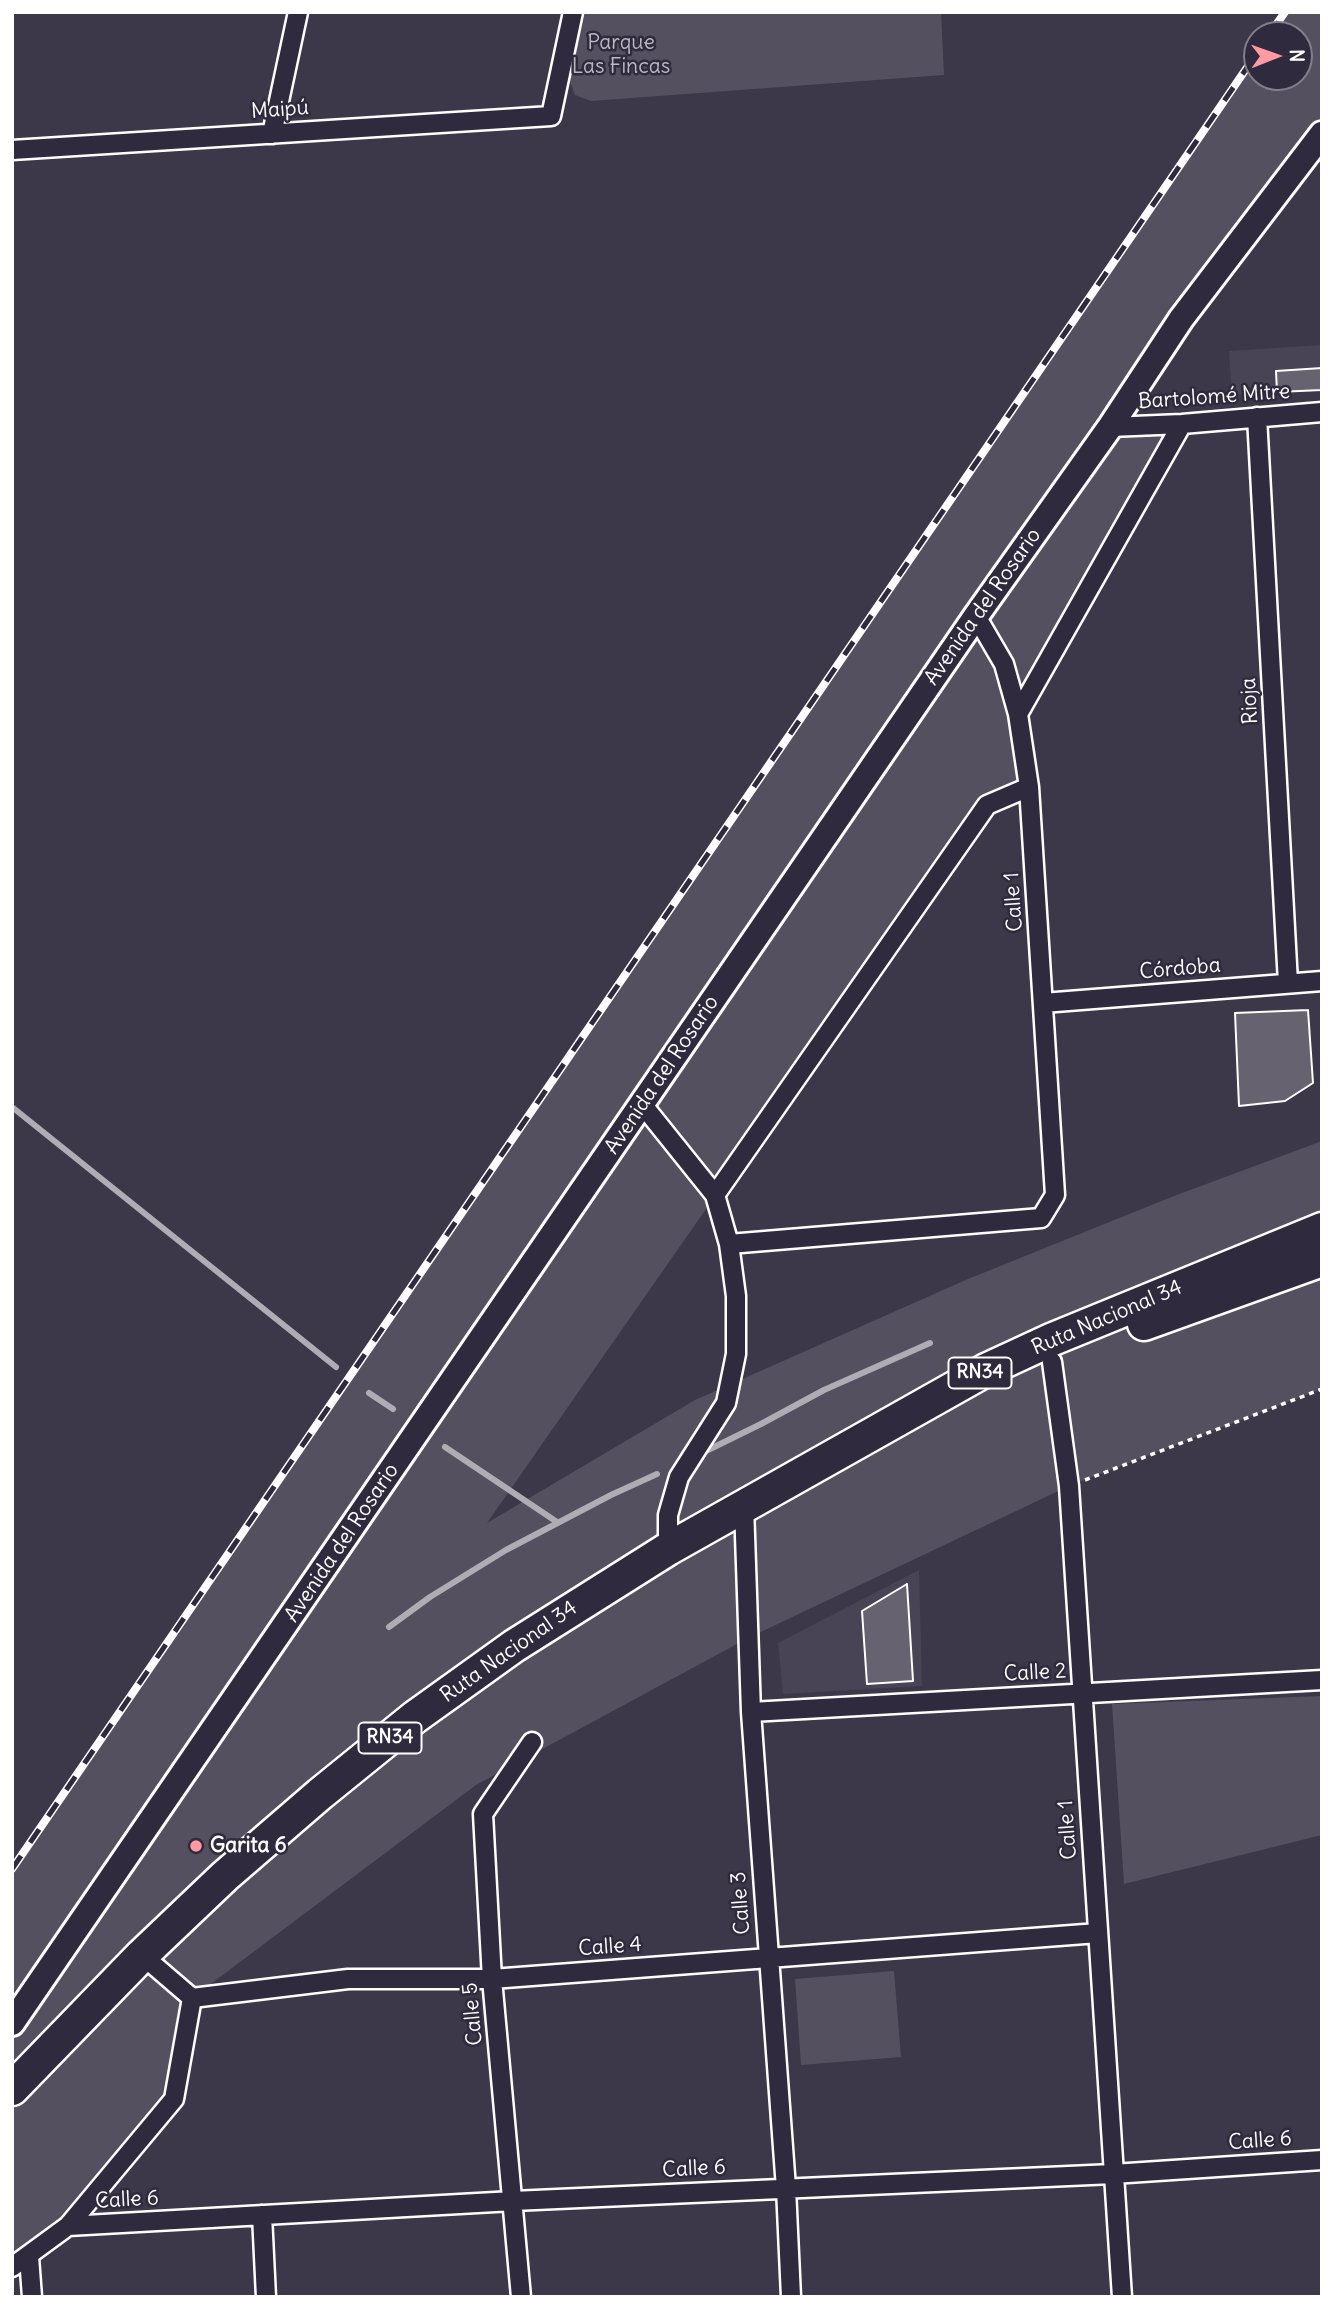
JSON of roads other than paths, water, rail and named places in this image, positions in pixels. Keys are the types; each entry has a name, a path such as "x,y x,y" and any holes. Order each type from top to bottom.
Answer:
{"highway":[{"name":"Ruta Nacional 34","path":"12,2088 142,1955 225,1876 415,1717 514,1646 668,1549 986,1370 1053,1339 1322,1229"},
{"name":"Ruta Nacional 34","path":"824,1460 1168,1314 1322,1262"}],"main road":[{"name":"Avenida del Rosario","path":"12,2023 976,616 1110,427 1213,275 1322,134"}],"street":[{"path":"272,134 298,12"},
{"name":"Maipú","path":"12,150 551,116 573,12"},
{"name":"Bartolomé Mitre","path":"1110,427 1322,412"},
{"name":"Rioja","path":"1257,416 1288,983"},
{"path":"1018,713 1182,424"},
{"name":"Calle 1","path":"729,1244 1041,1218 1055,1195 1029,787 1018,713 1004,664 976,616"},
{"path":"715,1195 987,805 1029,787"},
{"name":"Córdoba","path":"1043,1003 1322,981"},
{"path":"642,1104 715,1195 729,1244 736,1296 736,1354 726,1403 679,1477 668,1515 668,1549"},
{"name":"Calle 1","path":"1052,1362 1069,1486 1122,2297"},
{"name":"Calle 3","path":"744,1506 751,1712 786,2188 790,2297"},
{"name":"Calle 2","path":"751,1712 1322,1680"},
{"name":"Calle 5","path":"521,2297 492,1979 483,1814 532,1742"},
{"name":"Calle 4","path":"192,1998 348,1979 492,1979 1098,1933"},
{"path":"12,2267 68,2226 174,2099 192,1998 142,1955"},
{"name":"Calle 6","path":"68,2226 513,2201 1114,2174 1322,2160"},
{"path":"262,2215 266,2297"},
{"path":"29,2257 32,2297"}],"waterway":[{"path":"12,1107 336,1367"},
{"path":"704,1452 824,1390 930,1343"},
{"path":"369,1393 393,1409"},
{"path":"445,1447 557,1522"},
{"path":"389,1627 430,1597 506,1550 657,1474"}],"railway":[{"path":"1279,21 1285,12"},
{"path":"12,1869 1243,73"}],"place":[{"name":"Garita 6","path":"196,1846"}],"park label":[{"name":"Parque Las Fincas","path":"621,55"}]}
